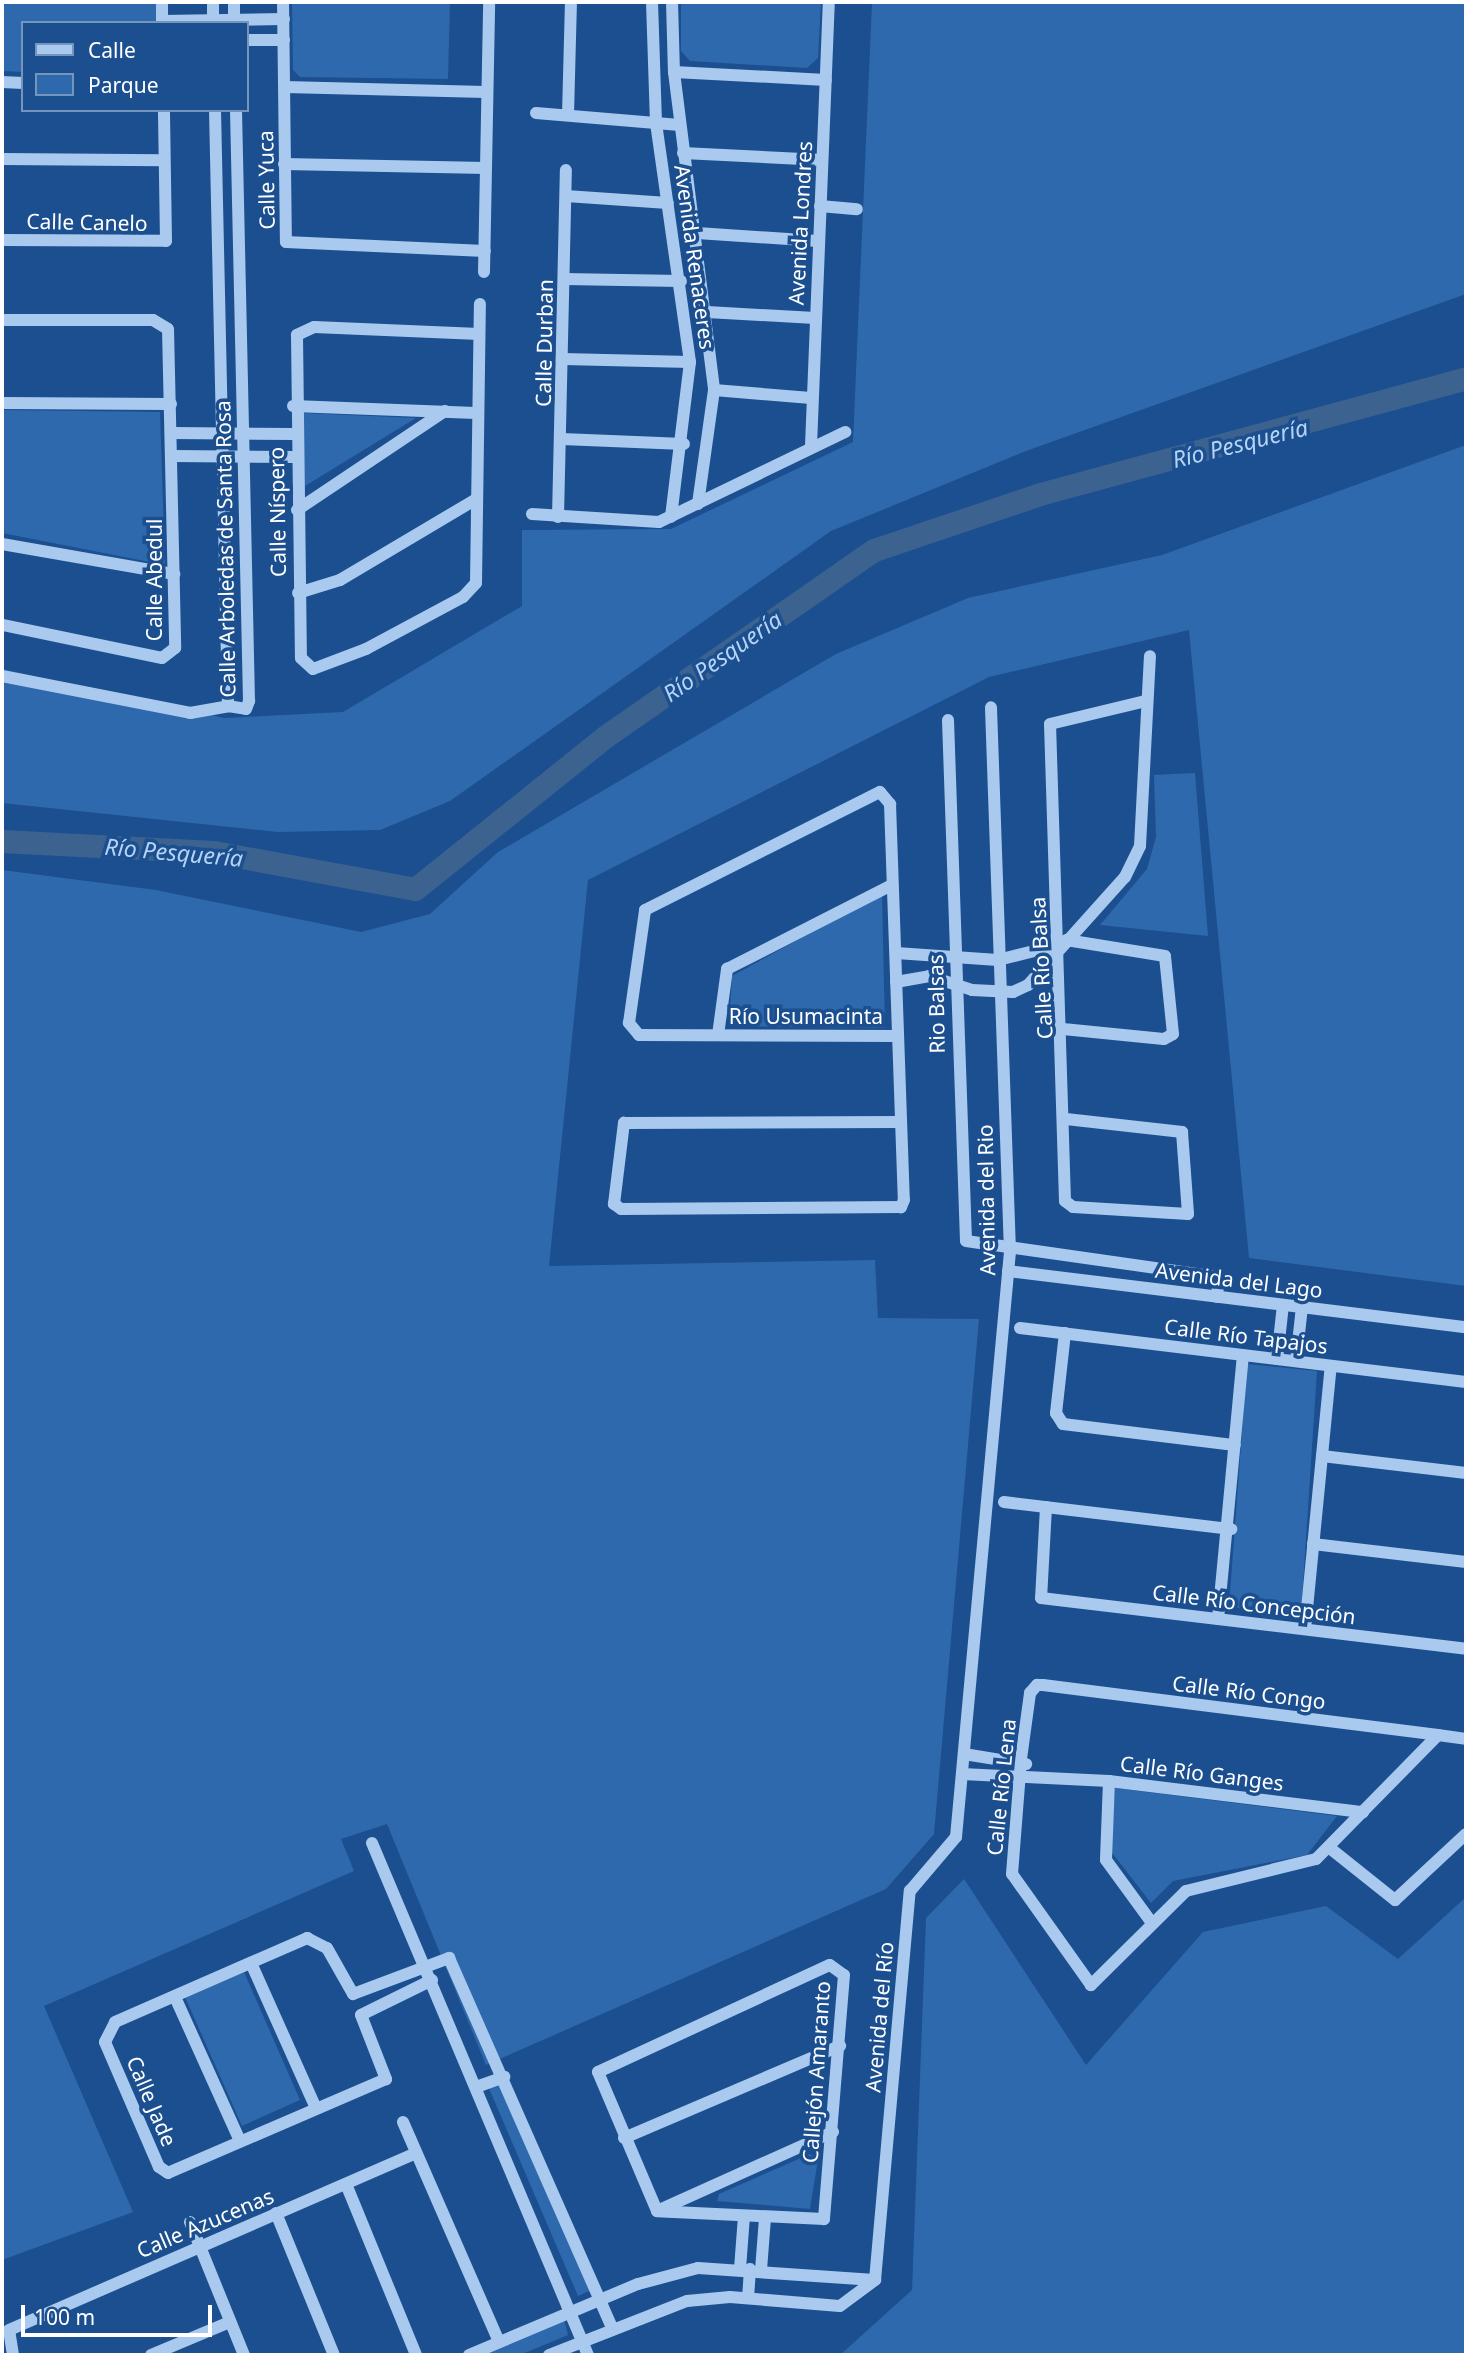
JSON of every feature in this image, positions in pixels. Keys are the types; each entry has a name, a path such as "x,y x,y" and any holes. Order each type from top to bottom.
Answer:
{"street":[{"path":"162,2 162,21"},
{"path":"213,2 214,21 284,19"},
{"path":"234,2 234,21"},
{"name":"Calle Yuca","path":"284,2 284,164 289,245 485,251"},
{"path":"484,272 489,2"},
{"path":"568,115 571,2"},
{"name":"Avenida Renaceres","path":"653,2 656,123 681,281 690,362 684,444 671,517"},
{"name":"Avenida Renaceres","path":"672,2 674,72 707,312 713,390 698,504"},
{"name":"Avenida Londres","path":"811,446 828,2"},
{"path":"248,40 284,40"},
{"path":"674,72 827,80"},
{"path":"2,82 21,83"},
{"path":"285,87 486,92"},
{"name":"Calle Canelo","path":"2,240 166,241 164,112"},
{"name":"Calle Arboledas de Santa Rosa","path":"215,112 228,706 246,709 249,701 236,112"},
{"path":"536,113 680,125"},
{"path":"684,153 822,160"},
{"path":"2,159 164,160"},
{"path":"284,164 486,168"},
{"name":"Calle Durban","path":"558,517 562,439 566,170"},
{"path":"566,196 668,203"},
{"path":"820,206 857,209"},
{"path":"697,233 818,241"},
{"path":"564,279 681,281"},
{"path":"298,593 340,580 475,500 480,304"},
{"path":"707,312 815,318"},
{"name":"Calle Abedul","path":"2,320 161,323 170,338 176,642 169,657 2,625"},
{"name":"Calle Níspero","path":"475,500 479,572 463,597 366,649 313,669 301,658 292,346 304,330 479,334"},
{"path":"563,359 690,362"},
{"path":"713,390 811,398"},
{"path":"2,402 171,404"},
{"path":"293,407 476,413"},
{"path":"297,510 445,411"},
{"path":"532,514 640,523 671,517 811,446 845,432"},
{"path":"173,433 294,434"},
{"path":"562,439 684,444"},
{"path":"173,456 295,457"},
{"path":"2,544 174,573"},
{"path":"896,982 916,975 1000,995 1028,985 1062,943 1125,877 1140,846 1150,656"},
{"path":"2,676 190,713 228,706"},
{"name":"Calle Río Balsa","path":"1066,1119 1179,1130 1189,1212 1184,1217 1069,1205 1066,1119 1063,1029 1062,943 1050,727 1054,718 1146,701"},
{"name":"Avenida del Rio","path":"962,1774 1010,1252 991,707"},
{"name":"Rio Balsas","path":"948,720 954,983 964,1235 974,1247 1010,1252"},
{"name":"Río Usumacinta","path":"880,792 890,804 892,885 897,1036 639,1035 631,1028 645,910 880,792"},
{"path":"718,1035 722,983 731,966 892,885"},
{"path":"895,953 939,951 954,958 998,960 1062,943 1165,956 1171,1037 1063,1029"},
{"path":"897,1036 901,1122 901,1207 616,1207 622,1124 901,1122"},
{"name":"Avenida del Lago","path":"1010,1252 1219,1276 1217,1297"},
{"name":"Avenida del Lago","path":"1008,1271 1466,1327"},
{"path":"1277,1359 1283,1305"},
{"path":"1296,1362 1302,1307"},
{"name":"Calle Río Tapajos","path":"1020,1328 1466,1382"},
{"path":"1065,1333 1056,1413 1069,1426 1235,1445"},
{"path":"1218,1619 1229,1528 1242,1355"},
{"path":"1305,1629 1331,1366"},
{"path":"1322,1456 1466,1473"},
{"path":"1004,1502 1229,1528"},
{"name":"Calle Río Concepción","path":"1046,1507 1038,1596 1466,1649"},
{"path":"1313,1544 1466,1562"},
{"name":"Calle Río Congo","path":"1030,1693 1043,1685 1466,1739"},
{"name":"Calle Río Lena","path":"1030,1693 1019,1779 1012,1874 1091,1985 1152,1923"},
{"path":"1109,1781 1106,1860 1152,1923 1186,1891 1296,1868 1331,1849 1438,1735"},
{"path":"964,1755 1021,1759 1036,1774"},
{"name":"Calle Río Ganges","path":"962,1774 1019,1779 1036,1774 1363,1812"},
{"name":"Avenida del Río","path":"875,2280 910,1891 956,1838 962,1774"},
{"path":"1331,1849 1395,1900 1466,1834"},
{"path":"372,1843 479,2086 588,2355"},
{"name":"Calle Jade","path":"425,1964 353,1994 327,1948 314,1938 115,2022 105,2035 159,2167 167,2173 386,2079 361,2015 432,1980"},
{"path":"425,1964 454,1962 614,2329"},
{"path":"251,1963 316,2108"},
{"name":"Callejón Amaranto","path":"830,1965 844,1975 840,2046 824,2219 657,2211 598,2080 602,2068 830,1965"},
{"path":"175,1997 240,2141"},
{"path":"624,2138 840,2046"},
{"path":"479,2086 504,2077"},
{"path":"403,2122 499,2342"},
{"path":"657,2211 832,2132"},
{"name":"Calle Azucenas","path":"13,2355 9,2330 416,2153"},
{"path":"346,2184 416,2355"},
{"path":"276,2213 334,2355"},
{"path":"744,2216 750,2269 748,2298"},
{"path":"750,2269 765,2218"},
{"path":"190,2221 244,2355"},
{"path":"469,2355 570,2312 678,2272 750,2269 875,2280"},
{"path":"549,2355 687,2301 748,2298 840,2306 875,2280"},
{"path":"155,2355 230,2322"}],"green space":[{"path":"2,2 156,2 157,21 21,21 21,72 2,71"},
{"path":"292,2 450,2 448,79 300,77 293,70"},
{"path":"681,2 821,2 818,58 807,68 690,61 681,51"},
{"path":"872,2 1466,2 1466,294 1026,451 831,531 450,801 380,830 278,832 2,803 2,669 224,718 343,712 522,606 522,530 671,529 853,442"},
{"path":"2,410 160,412 165,565 2,533"},
{"path":"302,413 416,418 305,486"},
{"path":"1466,445 1466,1286 1249,1258 1189,630 989,677 588,880 549,1266 875,1260 878,1318 979,1319 934,1834 886,1889 486,2065 387,1824 341,1839 354,1871 44,2006 133,2212 2,2260 2,870 156,890 361,932 430,914 498,852 836,654 968,598 1162,555"},
{"path":"1195,773 1208,936 1100,925 1147,869 1156,837 1154,775"},
{"path":"882,894 885,1028 729,1026 732,976"},
{"path":"1247,1364 1317,1371 1301,1615 1229,1607"},
{"path":"1115,1788 1337,1816 1307,1855 1173,1881 1151,1903 1110,1850"},
{"path":"964,1879 1086,2065 1203,1932 1326,1906 1398,1959 1466,1897 1466,2355 840,2355 912,2290 926,1918"},
{"path":"244,1972 300,2100 242,2126 185,1997"},
{"path":"503,2082 591,2290 578,2296 488,2086"},
{"path":"810,2154 818,2159 810,2209 717,2201 719,2194"},
{"path":"564,2319 568,2335 520,2355 482,2355"}],"waterway":[{"name":"Río Pesquería","path":"2,841 214,852 415,889 606,736 874,550 1040,494 1466,378"}]}
